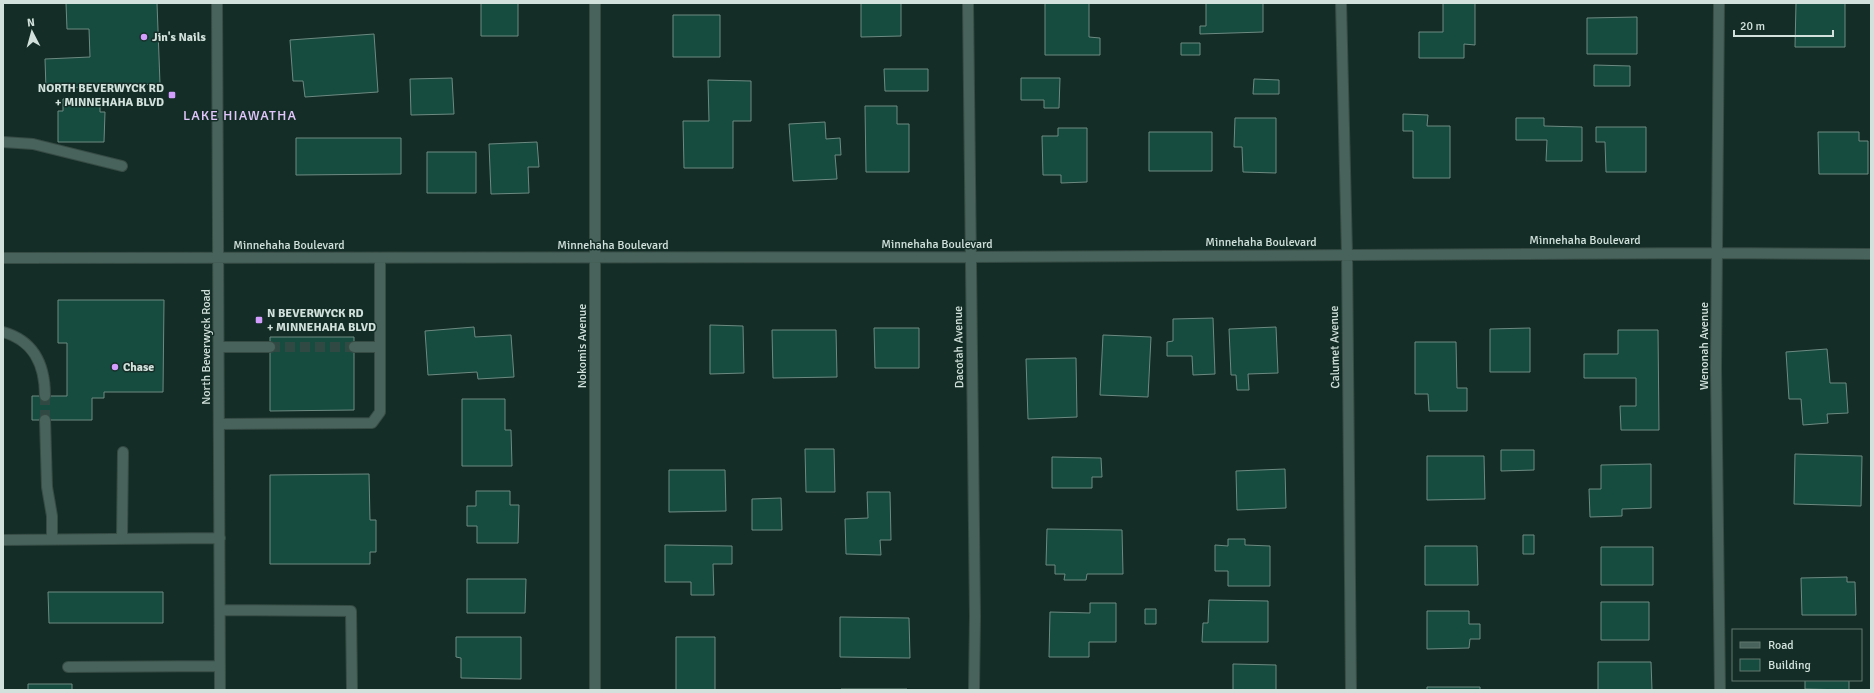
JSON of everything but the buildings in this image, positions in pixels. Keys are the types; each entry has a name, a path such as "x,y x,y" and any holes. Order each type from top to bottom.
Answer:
{"street":[{"name":"North Beverwyck Road","path":"217,3 220,690"},
{"name":"Nokomis Avenue","path":"595,3 595,690"},
{"name":"Dacotah Avenue","path":"968,3 975,616 974,690"},
{"name":"Calumet Avenue","path":"1341,3 1347,254 1351,690"},
{"name":"Wenonah Avenue","path":"1719,3 1716,368 1720,690"},
{"path":"3,142 34,144 122,166"},
{"name":"Minnehaha Boulevard","path":"3,258 971,257 1717,253 1871,254"},
{"path":"219,424 372,423 380,412 380,258"},
{"path":"3,332 14,335 28,346 40,361 45,380 45,396"},
{"path":"219,347 270,347"},
{"path":"354,347 380,347"},
{"path":"45,420 47,488 52,516 52,539"},
{"path":"122,538 123,452"},
{"path":"3,540 220,538"},
{"path":"220,610 351,611 352,690"},
{"path":"68,668 220,666"}],"tunnel":[{"path":"270,347 354,347"},
{"path":"45,396 45,420"}],"place":[{"name":"Jin's Nails","path":"144,37"},
{"name":"NORTH BEVERWYCK RD + MINNEHAHA BLVD","path":"172,95"},
{"name":"N BEVERWYCK RD + MINNEHAHA BLVD","path":"259,320"},
{"name":"Chase","path":"115,367"}],"district":[{"name":"LAKE HIAWATHA","path":"240,115"}]}
